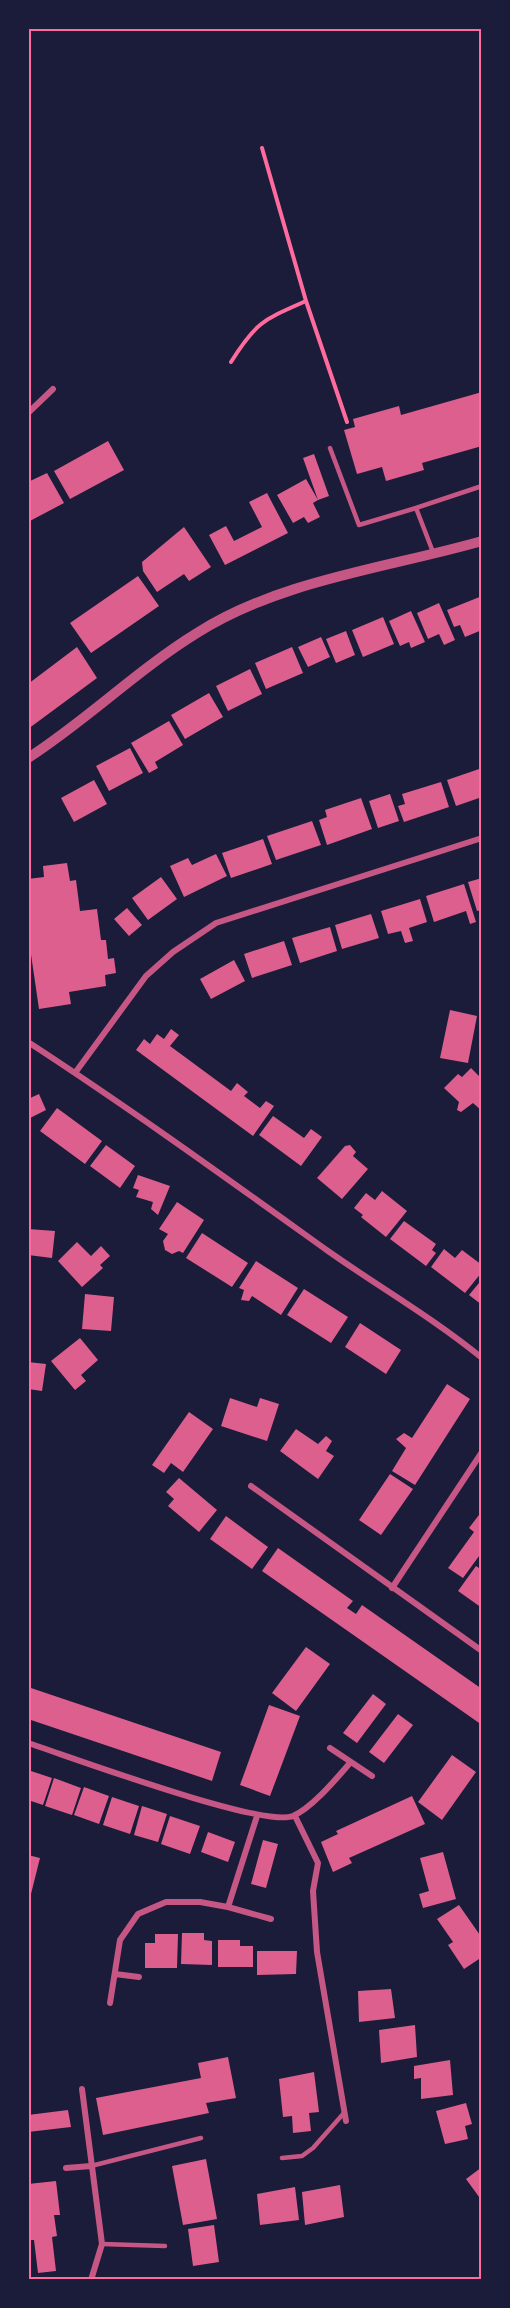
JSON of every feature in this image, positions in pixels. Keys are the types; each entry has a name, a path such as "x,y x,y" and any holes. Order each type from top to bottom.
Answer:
{"street":[{"path":"28,413 53,389"},
{"path":"28,758 70,731 197,632 249,606 354,572 482,541"},
{"path":"75,1072 146,976 173,952 216,923 482,837"},
{"path":"28,1042 123,1103 331,1253 441,1325 482,1358"},
{"path":"392,1588 482,1452"},
{"path":"251,1486 482,1651"},
{"path":"28,1743 257,1816 282,1819 295,1816 330,1786 350,1763"},
{"path":"330,1748 372,1776"},
{"path":"228,1907 257,1816"},
{"path":"295,1816 318,1863 313,1891 317,1952 346,2121"},
{"path":"110,2002 120,1940 138,1914 166,1902 200,1902 271,1919"},
{"path":"115,1974 140,1977"},
{"path":"82,2089 102,2244 92,2280"},
{"path":"66,2168 91,2166"}],"lane":[{"path":"330,448 360,525 482,486"},
{"path":"416,508 434,554"},
{"path":"282,2158 302,2156 313,2148 344,2113"},
{"path":"91,2166 201,2138"},
{"path":"102,2244 165,2246"}],"path":[{"path":"262,148 306,301 347,422"},
{"path":"231,362 248,333 265,319 306,301"}],"building":[{"path":"482,392 482,446 422,463 424,470 386,481 382,467 357,474 344,430 355,427 353,419 399,406 401,415"},
{"path":"108,441 124,470 70,499 54,471"},
{"path":"314,454 329,496 318,500 303,458"},
{"path":"47,473 64,503 28,522 28,482"},
{"path":"306,479 318,500 313,503 320,517 308,523 304,517 293,523 277,495"},
{"path":"267,493 288,533 225,565 209,535 226,526 234,541 262,527 249,502"},
{"path":"184,527 211,567 189,581 184,574 157,592 143,571 142,562"},
{"path":"138,576 159,606 91,653 70,623"},
{"path":"482,596 482,630 465,637 460,625 454,627 447,610"},
{"path":"439,603 455,640 444,645 439,634 428,639 417,613"},
{"path":"411,611 425,642 411,648 409,642 400,646 389,621"},
{"path":"383,617 394,644 363,657 352,630"},
{"path":"346,631 355,655 336,663 326,639"},
{"path":"321,637 330,657 308,667 298,647"},
{"path":"77,647 97,678 28,729 28,684"},
{"path":"292,647 303,673 266,689 255,663"},
{"path":"250,669 262,694 228,711 216,686"},
{"path":"209,693 223,717 185,739 171,715"},
{"path":"169,721 183,745 155,762 158,768 149,773 131,743"},
{"path":"130,748 143,773 109,791 96,766"},
{"path":"482,768 482,797 456,806 447,780"},
{"path":"94,780 107,804 74,822 61,798"},
{"path":"441,782 449,807 404,822 398,806 405,804 402,794"},
{"path":"390,794 399,821 378,828 369,801"},
{"path":"361,798 372,829 327,845 319,820 327,817 325,810"},
{"path":"312,821 321,845 276,860 267,836"},
{"path":"263,839 272,864 231,878 222,853"},
{"path":"216,854 227,876 184,897 170,866 188,858 192,865"},
{"path":"67,863 70,881 76,880 80,911 97,909 101,940 106,940 108,959 114,958 116,973 105,975 106,986 69,992 71,1004 39,1009 28,934 28,879 44,877 43,866"},
{"path":"161,877 177,899 148,920 132,898"},
{"path":"482,878 482,910 477,911 468,882"},
{"path":"464,884 476,922 470,924 466,911 434,922 426,896"},
{"path":"420,899 427,922 409,928 413,941 405,943 401,931 388,934 381,911"},
{"path":"127,908 142,925 129,936 114,919"},
{"path":"371,914 379,938 342,949 335,925"},
{"path":"330,927 337,951 300,963 292,938"},
{"path":"284,941 292,965 252,978 244,954"},
{"path":"234,960 245,981 211,999 200,979"},
{"path":"450,1010 477,1016 468,1063 440,1058"},
{"path":"171,1029 179,1035 170,1046 231,1091 237,1083 248,1092 244,1096 260,1108 266,1101 274,1106 253,1136 136,1050 144,1039 150,1044 157,1034 164,1039"},
{"path":"471,1068 482,1079 482,1111 473,1103 461,1112 457,1110 459,1102 444,1088 458,1074 462,1077"},
{"path":"39,1094 46,1110 28,1119 28,1099"},
{"path":"57,1108 102,1141 85,1164 40,1131"},
{"path":"273,1116 304,1138 311,1129 322,1137 301,1166 259,1135"},
{"path":"106,1145 135,1166 120,1188 90,1166"},
{"path":"350,1145 356,1152 353,1156 368,1169 342,1199 317,1178 345,1146"},
{"path":"138,1175 170,1186 158,1215 151,1209 153,1202 136,1197 139,1190 133,1188"},
{"path":"382,1191 407,1211 386,1237 361,1217 363,1215 354,1208 366,1193 375,1200"},
{"path":"177,1202 204,1220 183,1253 179,1251 172,1254 165,1250 163,1241 168,1234 159,1229"},
{"path":"404,1221 436,1244 432,1250 436,1253 426,1266 390,1239"},
{"path":"28,1229 55,1231 52,1258 28,1255"},
{"path":"202,1233 248,1263 232,1287 186,1258"},
{"path":"77,1242 91,1256 101,1246 110,1256 100,1265 103,1268 82,1287 58,1261"},
{"path":"444,1249 455,1258 462,1250 482,1265 482,1272 465,1293 431,1267"},
{"path":"256,1261 298,1288 281,1315 252,1296 249,1301 241,1300 244,1290 239,1288"},
{"path":"479,1283 482,1285 482,1305 469,1295"},
{"path":"304,1289 348,1317 331,1343 287,1315"},
{"path":"85,1294 114,1297 111,1331 82,1329"},
{"path":"360,1323 401,1350 386,1374 345,1347"},
{"path":"80,1338 98,1360 81,1375 86,1381 75,1390 51,1361"},
{"path":"28,1362 46,1364 42,1391 28,1389"},
{"path":"447,1384 470,1399 415,1485 392,1471 406,1448 396,1439 404,1433 412,1438"},
{"path":"230,1398 257,1407 260,1398 279,1404 267,1441 221,1426"},
{"path":"189,1412 213,1429 183,1472 171,1463 164,1473 152,1465"},
{"path":"296,1429 318,1444 326,1436 332,1441 326,1451 334,1456 318,1479 280,1451"},
{"path":"390,1474 413,1489 381,1535 359,1520"},
{"path":"179,1478 217,1510 199,1532 168,1506 174,1499 166,1492"},
{"path":"482,1511 482,1552 463,1578 448,1568 474,1532 469,1528"},
{"path":"226,1516 268,1547 252,1569 210,1539"},
{"path":"278,1548 353,1601 347,1608 356,1614 362,1605 482,1689 482,1725 262,1571"},
{"path":"476,1566 482,1570 482,1608 458,1591"},
{"path":"306,1647 330,1664 296,1711 272,1693"},
{"path":"28,1687 221,1752 212,1781 28,1719"},
{"path":"373,1694 386,1704 357,1743 343,1733"},
{"path":"269,1705 300,1716 270,1796 240,1785"},
{"path":"398,1714 413,1725 384,1763 369,1752"},
{"path":"452,1755 476,1772 442,1820 418,1802"},
{"path":"28,1770 52,1778 43,1805 28,1800"},
{"path":"54,1778 81,1788 72,1815 45,1806"},
{"path":"84,1787 109,1796 99,1824 74,1815"},
{"path":"412,1796 425,1824 349,1858 352,1863 333,1872 321,1842 338,1834 336,1831"},
{"path":"112,1797 139,1806 130,1834 103,1825"},
{"path":"142,1806 167,1814 158,1842 134,1835"},
{"path":"170,1816 200,1826 190,1854 161,1844"},
{"path":"208,1832 235,1842 228,1862 201,1852"},
{"path":"263,1840 278,1844 266,1888 251,1884"},
{"path":"443,1852 456,1899 423,1908 419,1894 429,1891 420,1858"},
{"path":"28,1855 40,1858 29,1902 28,1902"},
{"path":"459,1905 482,1938 482,1957 464,1969 448,1945 453,1942 437,1919"},
{"path":"182,1933 204,1933 204,1940 212,1941 212,1965 181,1964"},
{"path":"155,1934 178,1934 177,1968 145,1968 145,1943 155,1943"},
{"path":"218,1940 240,1940 240,1946 253,1946 253,1967 218,1967"},
{"path":"257,1951 297,1951 296,1974 257,1975"},
{"path":"391,1989 395,2018 359,2022 358,1991"},
{"path":"415,2025 417,2057 381,2063 379,2030"},
{"path":"228,2057 236,2098 206,2103 209,2113 103,2135 96,2098 201,2078 198,2063"},
{"path":"450,2060 453,2095 421,2099 421,2078 414,2079 414,2066"},
{"path":"314,2072 319,2112 309,2113 311,2131 293,2133 292,2116 283,2117 279,2079"},
{"path":"466,2103 472,2124 465,2126 468,2139 445,2144 436,2111"},
{"path":"68,2110 71,2127 28,2132 28,2115"},
{"path":"206,2159 217,2219 183,2225 172,2166"},
{"path":"482,2167 482,2201 466,2179"},
{"path":"56,2181 60,2215 54,2215 57,2236 52,2237 56,2271 38,2273 34,2240 28,2238 28,2184"},
{"path":"340,2185 344,2217 305,2225 302,2192"},
{"path":"295,2187 299,2220 260,2225 257,2194"},
{"path":"214,2225 219,2262 193,2266 188,2229"}]}
